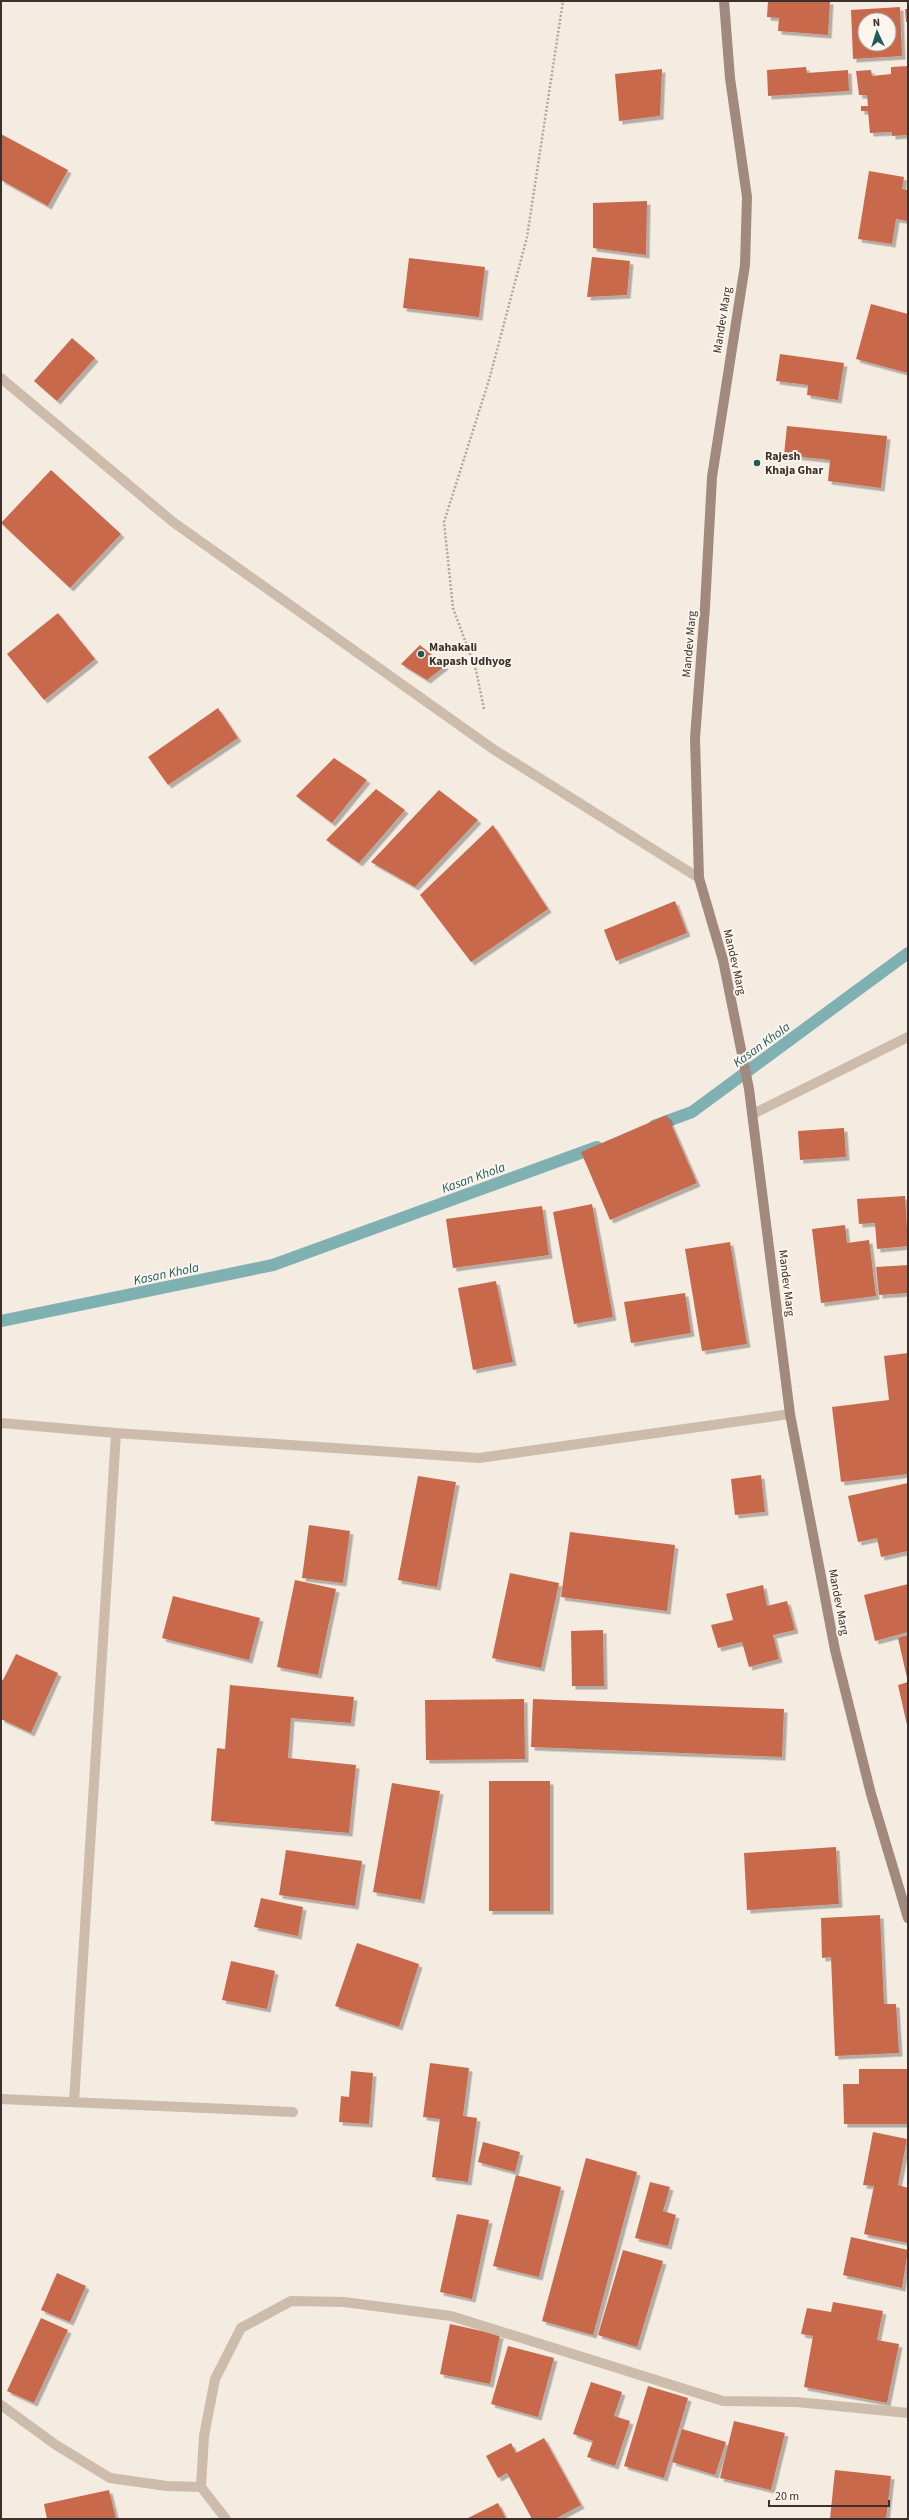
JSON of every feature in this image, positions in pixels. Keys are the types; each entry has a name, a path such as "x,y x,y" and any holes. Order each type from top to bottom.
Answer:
{"main road":[{"name":"Mandev Marg","path":"724,1 730,78 748,197 744,265 712,477 705,607 695,738 699,878 723,960 749,1089 790,1414 835,1650 871,1794 908,1918"}],"street":[{"path":"1,378 173,522 493,748 699,878"},
{"path":"753,1114 908,1037"},
{"path":"1,1423 116,1433 479,1458 790,1414"},
{"path":"74,2102 116,1433"},
{"path":"1,2099 293,2112"},
{"path":"226,2519 201,2487 204,2436 215,2380 241,2328 290,2301 344,2302 451,2316 723,2401 797,2402 908,2413"},
{"path":"1,2406 56,2445 110,2478 167,2486 201,2487"}],"path":[{"path":"493,748 476,670 453,608 444,522 489,380 527,237 563,1"}],"building":[{"path":"768,1 830,1 828,35 778,31 779,18 767,17"},
{"path":"900,7 902,56 853,59 851,10"},
{"path":"905,9 908,9 908,22 906,22"},
{"path":"908,66 908,135 892,136 892,132 870,133 868,111 861,111 861,106 868,106 867,95 859,95 856,71 871,70 872,76 891,74 891,67"},
{"path":"806,67 807,73 848,70 849,91 768,96 767,70"},
{"path":"662,69 660,116 619,121 615,74"},
{"path":"1,134 68,170 48,206 1,180"},
{"path":"869,171 904,177 902,189 908,190 908,221 896,219 892,244 858,239"},
{"path":"647,201 646,255 593,248 593,203"},
{"path":"592,257 630,261 627,295 587,297"},
{"path":"409,258 485,267 479,317 403,308"},
{"path":"871,304 908,314 908,373 856,359"},
{"path":"72,338 95,358 57,401 34,381"},
{"path":"780,354 844,363 838,400 807,395 808,385 776,381"},
{"path":"787,426 887,436 881,488 828,481 830,460 784,455"},
{"path":"51,470 121,534 70,588 1,523"},
{"path":"58,613 95,659 44,700 7,654"},
{"name":"Mahakali Kapash Udhyog","path":"420,645 445,666 427,680 401,664"},
{"path":"218,708 238,738 168,785 148,757"},
{"path":"334,758 367,780 332,823 296,796"},
{"path":"376,789 405,810 359,863 326,840"},
{"path":"439,790 478,820 415,887 371,862"},
{"path":"493,825 548,909 471,962 420,895"},
{"path":"675,901 687,933 616,961 604,930"},
{"path":"667,1115 697,1183 610,1220 581,1152"},
{"path":"844,1128 846,1157 800,1160 798,1131"},
{"path":"905,1196 908,1246 877,1249 875,1223 859,1224 857,1199"},
{"path":"592,1204 613,1317 574,1324 553,1212"},
{"path":"542,1206 549,1255 453,1268 446,1219"},
{"path":"845,1225 847,1243 869,1240 876,1296 821,1303 812,1229"},
{"path":"730,1242 747,1344 702,1351 685,1249"},
{"path":"908,1265 908,1293 879,1295 876,1267"},
{"path":"496,1281 513,1362 473,1370 458,1288"},
{"path":"685,1293 691,1333 631,1343 624,1302"},
{"path":"908,1353 908,1474 841,1482 832,1407 889,1400 884,1356"},
{"path":"761,1475 765,1512 735,1515 731,1479"},
{"path":"418,1476 456,1482 437,1587 398,1580"},
{"path":"908,1483 908,1551 881,1557 877,1538 858,1542 848,1496"},
{"path":"309,1525 350,1531 343,1583 302,1578"},
{"path":"570,1532 675,1545 667,1611 561,1597"},
{"path":"510,1573 559,1583 541,1668 492,1658"},
{"path":"295,1580 336,1589 318,1675 277,1667"},
{"path":"908,1584 908,1632 875,1641 864,1595"},
{"path":"763,1585 767,1606 787,1601 795,1630 773,1635 779,1659 749,1667 742,1642 718,1648 711,1625 733,1620 726,1594"},
{"path":"173,1596 260,1618 249,1660 162,1638"},
{"path":"603,1630 604,1686 572,1686 571,1631"},
{"path":"908,1635 908,1678 907,1678 898,1638"},
{"path":"16,1654 58,1673 31,1733 1,1719 1,1679 3,1680"},
{"path":"908,1682 908,1725 907,1725 898,1685"},
{"path":"230,1685 354,1697 351,1723 291,1718 288,1758 356,1765 349,1833 211,1821 217,1748 225,1749"},
{"path":"524,1699 525,1759 426,1760 425,1700"},
{"path":"533,1699 784,1709 782,1757 531,1747"},
{"path":"489,1781 550,1781 550,1911 489,1911"},
{"path":"392,1783 440,1791 421,1900 373,1892"},
{"path":"836,1847 839,1904 747,1910 744,1853"},
{"path":"286,1850 362,1861 355,1906 279,1895"},
{"path":"261,1898 303,1907 298,1936 254,1927"},
{"path":"880,1915 884,2004 896,2004 899,2053 835,2056 831,1957 822,1958 821,1918"},
{"path":"357,1943 419,1964 399,2027 335,2006"},
{"path":"231,1961 275,1971 267,2009 222,2000"},
{"path":"430,2063 469,2068 463,2116 477,2118 468,2182 432,2177 440,2119 423,2117"},
{"path":"859,2069 908,2069 908,2124 844,2124 843,2084 859,2084"},
{"path":"351,2071 373,2073 369,2124 339,2122 341,2096 349,2097"},
{"path":"873,2132 907,2139 898,2185 908,2188 908,2243 864,2234 874,2186 863,2185"},
{"path":"483,2142 520,2152 515,2172 478,2162"},
{"path":"586,2158 637,2172 593,2335 542,2321"},
{"path":"516,2175 561,2187 539,2277 493,2266"},
{"path":"650,2182 670,2187 663,2211 676,2215 668,2246 635,2238"},
{"path":"457,2214 489,2220 472,2299 440,2292"},
{"path":"851,2237 908,2250 902,2288 843,2275"},
{"path":"623,2250 663,2261 637,2347 598,2335"},
{"path":"57,2273 86,2286 70,2322 41,2310"},
{"path":"833,2302 883,2311 877,2340 899,2344 887,2403 804,2387 813,2336 801,2334 807,2308 831,2312"},
{"path":"41,2318 68,2330 34,2403 7,2391"},
{"path":"450,2324 500,2335 490,2384 440,2374"},
{"path":"508,2346 554,2358 538,2417 491,2404"},
{"path":"591,2382 622,2392 614,2416 630,2421 615,2466 587,2457 593,2441 573,2434"},
{"path":"648,2386 688,2398 664,2478 624,2466"},
{"path":"734,2421 785,2433 771,2490 720,2478"},
{"path":"682,2429 726,2442 715,2475 672,2462"},
{"path":"544,2438 581,2505 555,2519 532,2519 507,2473 498,2478 486,2456 511,2443 516,2453"},
{"path":"835,2470 891,2476 886,2519 830,2519"},
{"path":"109,2490 116,2519 47,2519 44,2504"},
{"path":"498,2503 506,2519 466,2519"}],"waterway":[{"name":"Kasan Khola","path":"654,1126 692,1112 908,953"},
{"name":"Kasan Khola","path":"1,1321 273,1265 597,1147"}],"place":[{"name":"Rajesh Khaja Ghar","path":"757,463"},
{"name":"Mahakali Kapash Udhyog","path":"421,654"}]}
